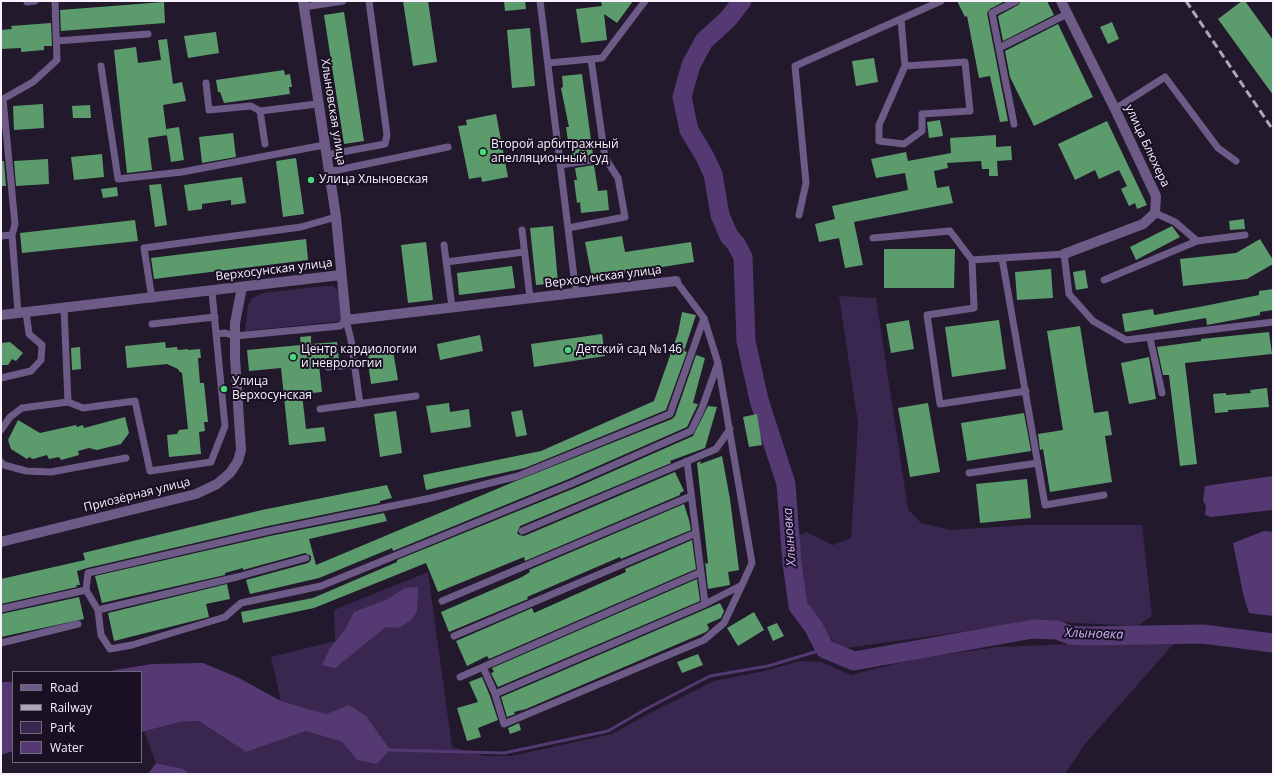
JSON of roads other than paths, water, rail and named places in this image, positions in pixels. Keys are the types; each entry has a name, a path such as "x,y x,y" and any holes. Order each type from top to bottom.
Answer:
{"street":[{"name":"улица Блюхера","path":"1061,1 1116,109 1156,196 1155,213"},
{"name":"Хлыновская улица","path":"303,4 336,217 341,275"},
{"path":"1064,254 1143,224 1155,213"},
{"name":"Верхосунская улица","path":"1,315 212,292 341,275 346,320 676,281"},
{"name":"Приозёрная улица","path":"1,542 196,494 216,484 230,473 238,461 241,438 235,336 237,312 242,287"}],"lane":[{"path":"27,2 35,1"},
{"path":"1,378 30,371 41,360 42,345 29,334 22,313 12,235 15,224 3,99 33,82 57,60 55,1"},
{"path":"303,4 343,1"},
{"path":"100,66 118,179 182,172 325,150 385,144 387,134 369,1"},
{"path":"543,1 548,63 576,293"},
{"path":"548,63 602,58 644,1"},
{"path":"798,215 806,183 794,66 901,20 941,1"},
{"path":"1014,124 992,13 1016,1"},
{"path":"999,48 1067,14"},
{"path":"901,20 905,66 879,125 879,141 904,144 922,131 922,114 970,111 965,62 905,66"},
{"path":"57,41 148,34"},
{"path":"568,228 625,217 618,178 605,158 591,59"},
{"path":"1116,109 1164,78 1218,148 1236,161"},
{"path":"206,83 209,110 250,106 260,111 318,104"},
{"path":"260,111 265,144"},
{"path":"328,172 448,147"},
{"path":"560,165 605,158"},
{"path":"1155,213 1175,222 1197,241"},
{"path":"152,298 144,248 301,227 336,217"},
{"path":"522,230 530,298"},
{"path":"873,238 950,231 972,260 974,308 927,314 940,404 1026,391"},
{"path":"1,236 12,235"},
{"path":"1104,280 1197,241 1245,235"},
{"path":"444,245 452,307"},
{"path":"446,262 524,252"},
{"path":"972,260 1064,254 1069,294 1092,321 1126,340 1273,322"},
{"path":"1002,258 1045,506 1104,495"},
{"path":"483,667 495,694 504,724 704,640 724,623 752,563 718,362 704,318 676,281"},
{"path":"1,430 10,417 22,408 68,402 83,408 135,401 150,471 211,462 225,426 212,292"},
{"path":"64,308 68,402"},
{"path":"152,324 214,317"},
{"path":"704,318 670,414 518,476 431,498 269,531 88,573 86,590 98,610 101,635 110,649 225,617 241,603 320,586 573,483 690,431 702,408 718,362"},
{"path":"216,334 225,333 235,336 340,326 346,320"},
{"path":"346,320 351,340 360,404"},
{"path":"1150,338 1162,393"},
{"path":"328,367 354,365"},
{"path":"320,409 416,396"},
{"path":"522,531 716,449 730,429"},
{"path":"1,462 4,465 26,471 51,472 126,458"},
{"path":"687,461 705,604"},
{"path":"969,473 1038,463"},
{"path":"442,601 691,496"},
{"path":"454,636 696,533"},
{"path":"98,610 237,577 306,558"},
{"path":"460,677 701,572"},
{"path":"495,694 705,604 742,585"},
{"path":"1,609 86,590"},
{"path":"1,643 78,624"}],"water":[{"path":"1273,476 1273,510 1211,517 1205,515 1206,506 1203,501 1205,486"},
{"path":"1264,531 1273,532 1273,616 1249,613 1243,594 1233,543"},
{"path":"418,587 417,612 410,621 398,628 386,627 335,668 322,665 330,648 346,628 354,612 386,600 405,588"},
{"path":"203,663 239,678 281,701 326,714 349,705 366,716 390,750 377,764 357,760 342,742 306,731 246,752 199,721 180,722 142,732 142,671 109,671 152,664"},
{"path":"1,682 12,682 12,751 1,755"},
{"path":"156,763 184,769 189,774 148,774"}],"waterway":[{"name":"Хлыновка","path":"742,1 728,19 704,41 691,65 682,97 689,130 713,174 720,215 729,236 736,244 743,257 746,341 759,400 786,484 792,563 798,606 813,626 825,649 854,661 1033,629 1057,630 1070,635 1087,636 1203,634 1273,643"},
{"path":"390,750 504,753 608,731 646,709 710,676 768,666 825,649"}],"railway":[{"path":"1186,1 1273,130"}],"place":[{"name":"Второй арбитражный апелляционный суд","path":"483,152"},
{"name":"Улица Хлыновская","path":"311,180"},
{"name":"Детский сад №146","path":"568,350"},
{"name":"Центр кардиологии и неврологии","path":"293,357"},
{"name":"Улица Верхосунская","path":"224,389"}]}
